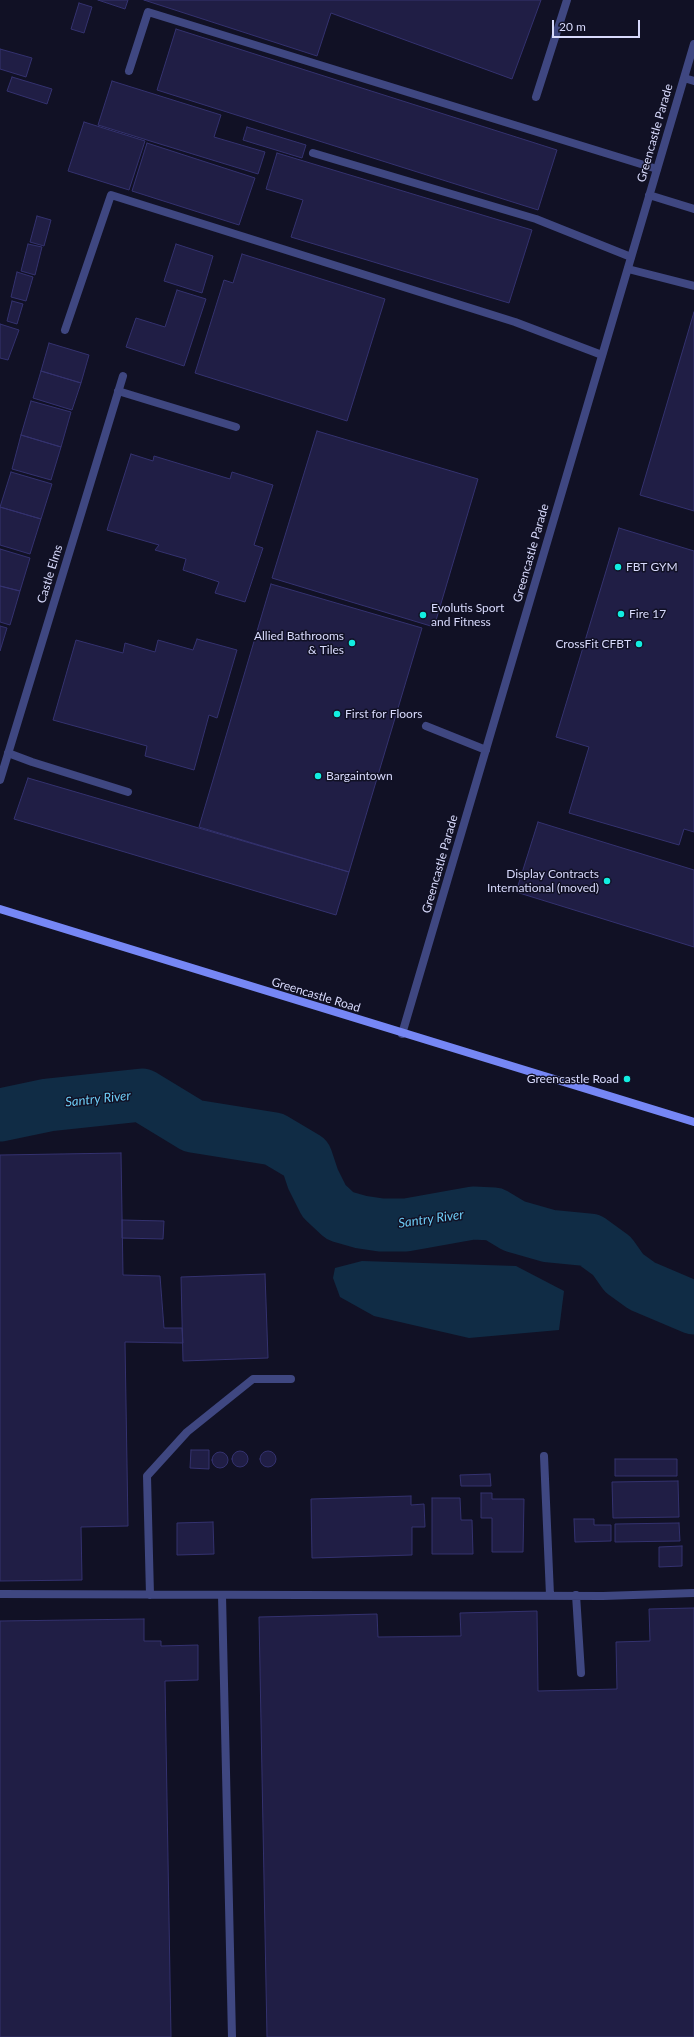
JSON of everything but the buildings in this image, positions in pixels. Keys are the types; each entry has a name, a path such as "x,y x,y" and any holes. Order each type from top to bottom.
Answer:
{"street":[{"path":"536,97 567,0"},
{"path":"129,72 148,12 657,169"},
{"name":"Greencastle Parade","path":"402,1034 694,44"},
{"name":"Greencastle Parade","path":"684,78 694,81"},
{"path":"313,153 536,219 631,257"},
{"path":"65,330 111,195 515,322 602,355"},
{"name":"Greencastle Parade","path":"649,195 694,209"},
{"path":"628,269 694,286"},
{"name":"Castle Elms","path":"0,780 123,376"},
{"path":"118,391 236,427"},
{"path":"426,726 486,750"},
{"path":"8,753 128,792"},
{"name":"Greencastle Road","path":"0,909 402,1034 694,1122"},
{"path":"150,1595 148,1476 187,1432 253,1379 291,1379"},
{"path":"544,1456 550,1595"},
{"path":"0,1594 576,1595 694,1593"},
{"path":"222,1595 232,2037"},
{"path":"576,1595 581,1673"}],"water":[{"path":"362,1261 516,1266 564,1291 559,1330 469,1338 374,1316 340,1297 333,1278 335,1268"}],"waterway":[{"name":"Santry River","path":"0,1115 48,1105 142,1095 193,1126 274,1139 306,1158 313,1179 324,1201 340,1216 361,1222 381,1225 406,1225 473,1213 494,1214 514,1226 549,1236 590,1240 612,1256 624,1273 642,1286 694,1308"}],"place":[{"name":"FBT GYM","path":"618,567"},
{"name":"Fire 17","path":"621,614"},
{"name":"Evolutis Sport and Fitness","path":"423,615"},
{"name":"Allied Bathrooms & Tiles","path":"352,643"},
{"name":"CrossFit CFBT","path":"639,644"},
{"name":"First for Floors","path":"337,714"},
{"name":"Bargaintown","path":"318,776"},
{"name":"Display Contracts International (moved)","path":"607,881"},
{"name":"Greencastle Road","path":"627,1079"}]}
